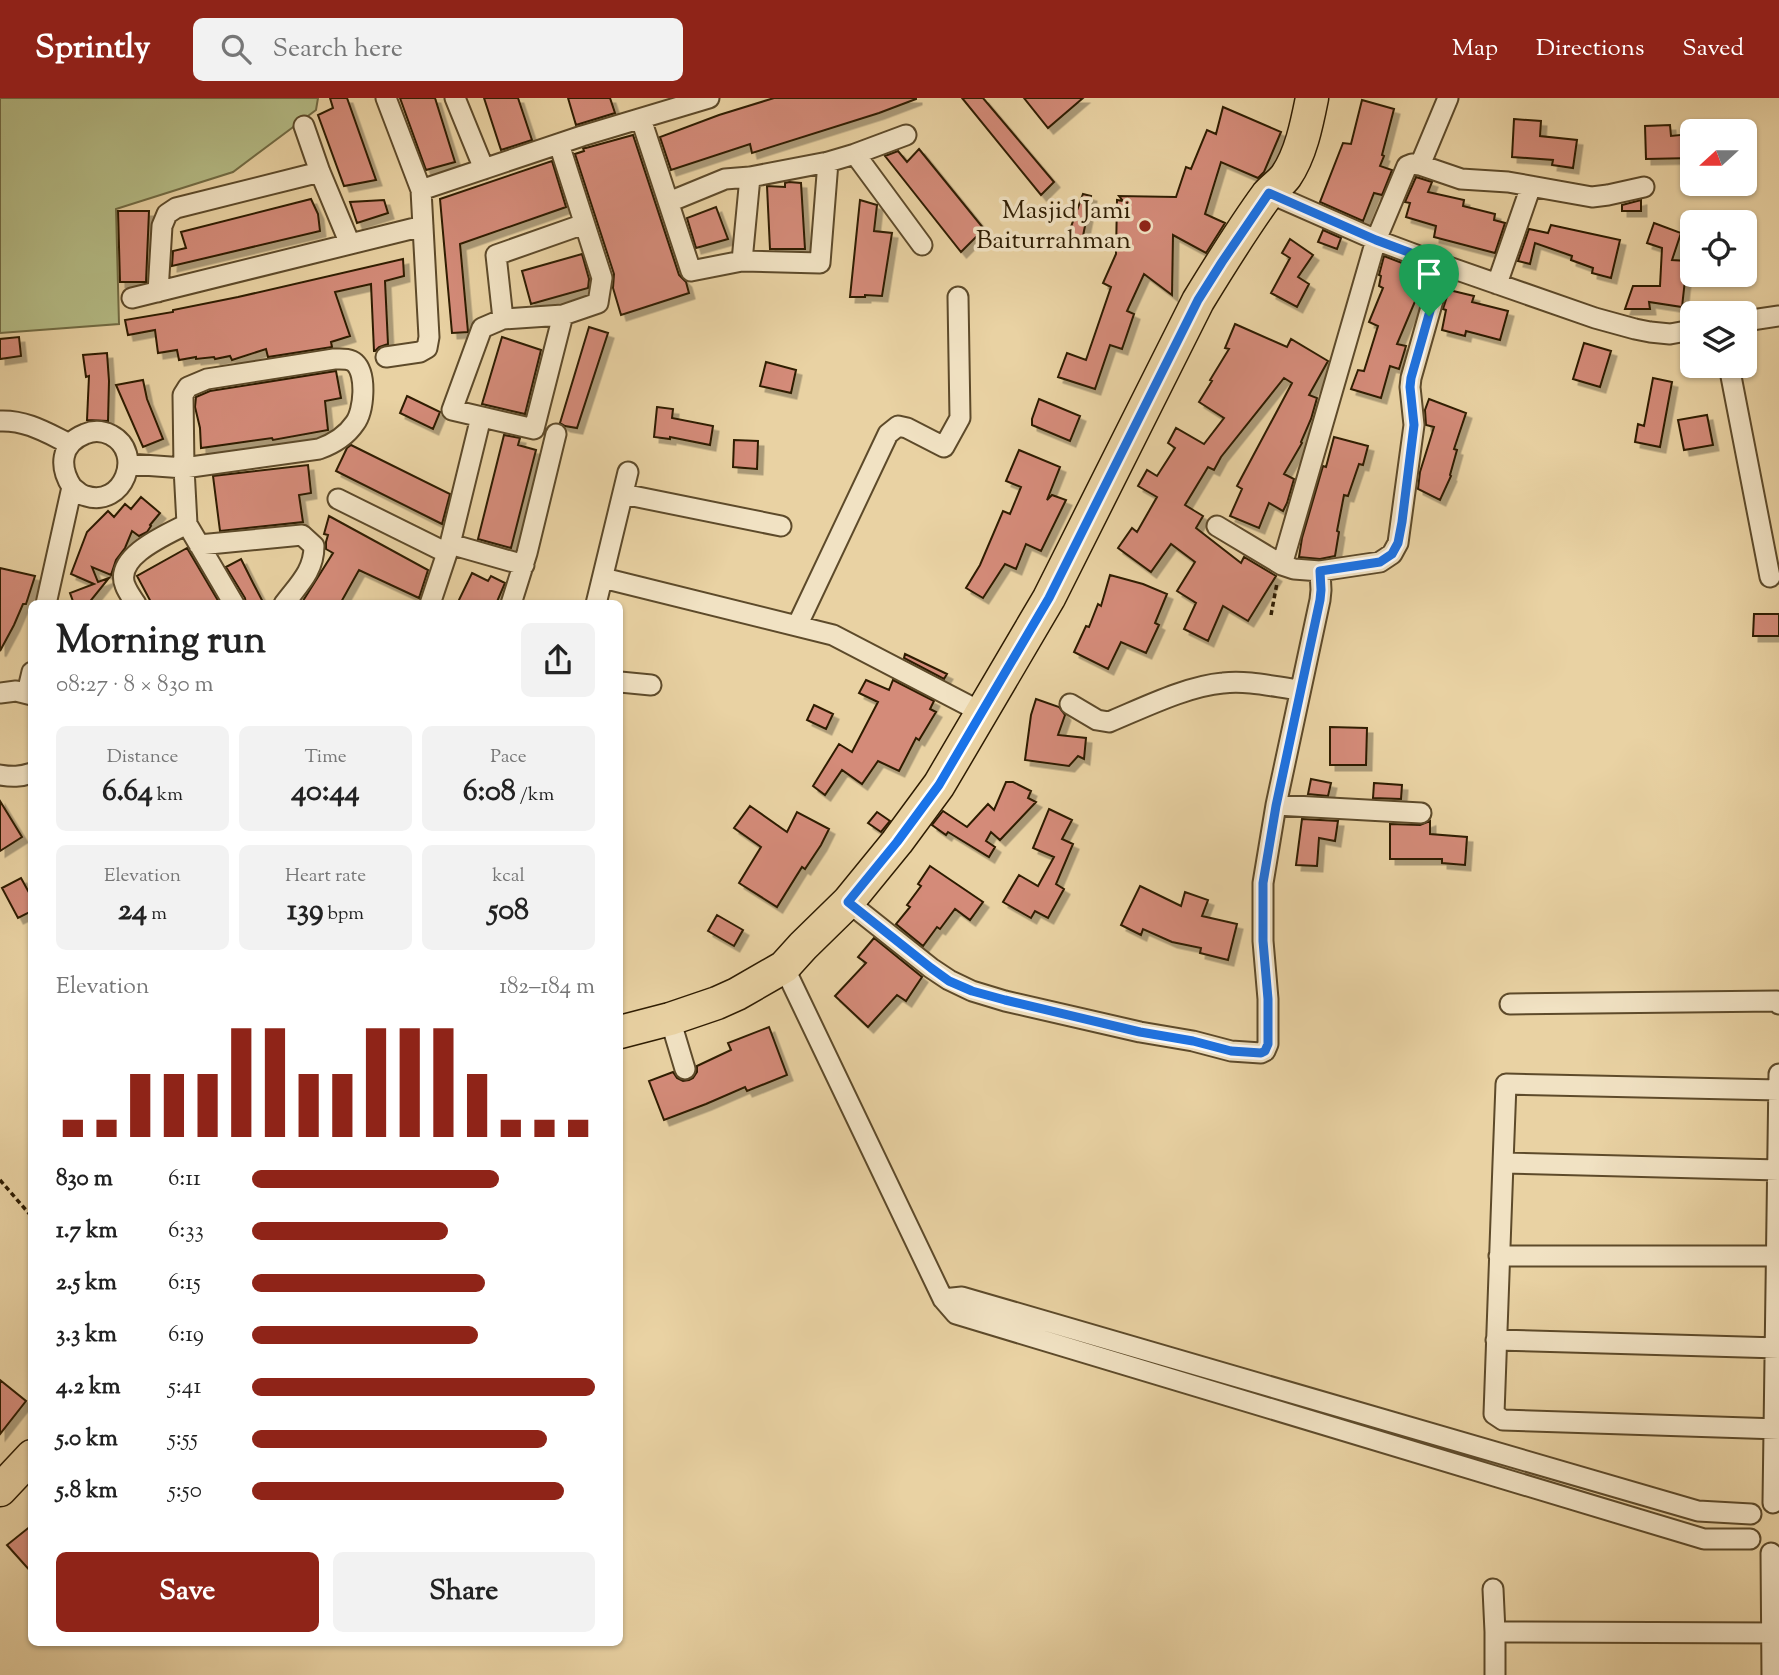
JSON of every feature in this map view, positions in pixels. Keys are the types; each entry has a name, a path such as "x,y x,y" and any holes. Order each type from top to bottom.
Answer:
{"main road":[{"path":"623,1031 737,994 784,967 848,902 897,842 939,785 1049,598 1198,300 1269,193 1286,176 1297,154 1311,98"},
{"path":"0,1490 28,1460"}],"street":[{"path":"386,98 421,190 429,337 427,348 420,352 386,357"},
{"path":"455,98 484,169"},
{"path":"421,190 709,98"},
{"path":"1420,165 1448,98"},
{"path":"641,118 691,271 742,261 820,262 828,162"},
{"path":"304,126 349,244"},
{"path":"669,202 725,179 828,162 906,135"},
{"path":"512,600 562,435 452,411 482,328 503,319 563,315 598,303 602,278 559,144"},
{"path":"855,154 922,245"},
{"path":"1283,565 1376,240 1408,166 1420,165 1461,178 1508,182 1592,197 1644,187"},
{"path":"158,292 162,226 167,214 176,208 320,172"},
{"path":"742,261 750,177"},
{"path":"1497,284 1531,186"},
{"path":"1269,193 1376,240 1595,318 1650,332 1680,332"},
{"path":"503,319 496,255 584,224"},
{"path":"132,298 423,226"},
{"path":"1217,526 1294,569 1320,571 1380,562 1392,554 1398,543 1402,522 1414,425 1411,378 1443,265"},
{"path":"797,626 888,434 898,426 944,446 953,433 960,418 958,298"},
{"path":"534,429 563,315"},
{"path":"1757,319 1779,316"},
{"path":"129,464 184,468 319,449 336,441 349,430 361,413 360,370 354,362 334,359 207,379 188,387 183,395 184,468 187,524 232,600"},
{"path":"1731,378 1770,576"},
{"path":"431,600 449,548 481,417"},
{"path":"0,421 29,425 70,444"},
{"path":"91,431 105,432 118,439 126,450 129,464 126,480 116,492 101,498 86,496 72,487 65,475 63,461 70,444 77,437 91,431"},
{"path":"597,600 628,472"},
{"path":"47,600 72,487"},
{"path":"623,494 781,526"},
{"path":"338,499 449,548 524,565"},
{"path":"134,600 124,584 123,575 133,556 187,524"},
{"path":"199,545 302,535 314,546 314,558 310,569 287,600"},
{"path":"848,902 949,981 972,991 1231,1051 1265,1051 1269,1035 1263,941 1263,883 1276,806 1320,600 1320,571"},
{"path":"603,578 833,635 981,712"},
{"path":"623,682 651,685"},
{"path":"1070,704 1097,720 1109,722 1195,689 1223,683 1300,690"},
{"path":"0,693 16,691 28,694"},
{"path":"0,775 10,777 28,774"},
{"path":"1276,806 1422,813"},
{"path":"784,967 943,1299 956,1314 1704,1539 1750,1539"},
{"path":"1510,1004 1777,1001 1779,1004"},
{"path":"670,1018 685,1069"},
{"path":"1772,1675 1776,1633 1775,1552 1763,1551 1755,1546 1747,1531 1751,1514 1757,1508 1776,1503 1777,1429 1779,1084 1506,1084 1494,1414 1503,1420 1777,1429"},
{"path":"1503,1163 1778,1170"},
{"path":"1499,1256 1778,1256"},
{"path":"943,1299 962,1297 1698,1511 1751,1514"},
{"path":"1496,1340 1777,1348"},
{"path":"1493,1589 1495,1675"},
{"path":"1496,1632 1776,1633"}],"path":[{"path":"1271,615 1283,565"},
{"path":"0,1180 28,1212"}],"green space":[{"path":"0,98 318,98 316,110 233,172 116,209 119,324 0,333"}],"building":[{"path":"330,98 347,98 376,180 344,186 318,115 333,108"},
{"path":"400,98 435,98 455,162 426,170"},
{"path":"484,98 518,98 532,140 501,150"},
{"path":"568,98 610,98 615,113 576,125"},
{"path":"774,98 916,99 752,153 750,144 671,170 660,137"},
{"path":"962,98 983,98 1054,182 1041,195"},
{"path":"1024,98 1083,98 1048,128"},
{"path":"1362,100 1394,109 1380,166 1392,170 1382,195 1374,193 1363,221 1320,202 1343,143 1351,144"},
{"path":"1223,107 1281,132 1264,172 1258,178 1221,162 1205,214 1225,223 1206,253 1173,235 1172,295 1144,274 1127,311 1134,314 1122,349 1110,345 1095,389 1058,377 1067,353 1086,360 1111,287 1103,283 1116,254 1117,200 1123,201 1119,196 1176,197 1186,167 1191,169 1207,130 1216,134"},
{"path":"1514,119 1541,121 1540,136 1577,140 1573,168 1552,165 1553,160 1512,157"},
{"path":"1670,125 1671,136 1680,135 1680,158 1646,159 1645,126"},
{"path":"633,135 679,275 686,282 689,293 621,315 613,288 614,274 575,154 584,151 583,148"},
{"path":"919,149 984,229 961,252 885,156 898,151 907,162"},
{"path":"552,161 566,207 460,244 468,332 452,333 440,199"},
{"path":"1416,177 1432,182 1428,192 1464,200 1463,206 1495,214 1494,220 1505,223 1495,253 1434,237 1436,226 1406,217 1410,203 1405,202"},
{"path":"785,183 801,183 805,249 770,249 767,186 785,187"},
{"path":"1083,194 1091,196 1082,241 1068,235"},
{"path":"311,199 318,214 320,231 172,266 173,251 186,248 181,232"},
{"path":"384,200 388,213 357,223 350,202"},
{"path":"860,200 877,205 874,231 892,233 882,296 850,297"},
{"path":"1641,200 1641,211 1622,211 1622,205"},
{"path":"716,207 728,239 696,248 687,218"},
{"path":"118,211 149,211 146,282 120,282"},
{"path":"1654,223 1680,233 1672,260 1680,260 1680,287 1684,287 1680,307 1649,302 1650,309 1625,309 1633,286 1660,286 1662,248 1647,243"},
{"path":"1551,225 1620,240 1611,278 1592,273 1593,268 1571,260 1572,256 1535,243 1530,264 1518,261 1529,229 1548,233"},
{"path":"1323,230 1341,238 1337,249 1318,242"},
{"path":"1290,239 1313,255 1298,277 1309,284 1297,307 1271,293 1290,258 1282,253"},
{"path":"582,254 589,279 588,288 531,304 522,271"},
{"path":"1384,256 1428,273 1420,300 1416,299 1397,344 1406,346 1399,369 1390,366 1381,398 1351,389 1358,370 1364,371 1378,326 1369,322 1383,288 1379,286 1379,275"},
{"path":"403,259 404,276 385,281 388,344 375,351 371,284 335,292 350,336 331,342 332,347 268,357 266,349 232,360 230,356 179,360 177,350 158,353 155,330 128,335 125,320 173,312"},
{"path":"1449,290 1474,296 1472,302 1508,311 1500,340 1466,331 1465,336 1442,330 1446,310 1443,309"},
{"path":"1235,324 1287,347 1291,339 1328,361 1309,395 1317,398 1302,443 1284,474 1294,479 1283,511 1269,503 1259,528 1230,516 1242,489 1237,486 1292,383 1284,378 1221,457 1214,470 1208,467 1185,505 1203,516 1196,528 1241,563 1244,557 1276,576 1248,621 1223,606 1208,641 1184,629 1196,603 1177,591 1195,562 1171,544 1151,572 1118,548 1132,528 1137,532 1157,497 1138,486 1147,470 1157,476 1175,448 1168,443 1176,428 1204,444 1224,418 1199,402 1229,349 1225,348"},
{"path":"589,327 608,333 577,428 565,426 560,423"},
{"path":"19,337 21,356 0,359 0,339"},
{"path":"502,337 541,350 525,414 482,404"},
{"path":"1584,343 1611,351 1600,387 1573,379"},
{"path":"107,353 108,421 87,420 89,376 86,377 83,355"},
{"path":"766,362 796,370 791,393 760,386"},
{"path":"336,371 341,398 325,401 328,430 273,440 201,448 196,397 210,391"},
{"path":"1653,378 1672,382 1660,447 1635,442 1638,424 1644,426"},
{"path":"143,380 147,399 163,439 143,447 116,385"},
{"path":"407,396 440,412 433,429 400,413"},
{"path":"1039,399 1080,416 1070,441 1032,425"},
{"path":"1429,399 1466,413 1454,449 1457,450 1451,476 1440,500 1418,489 1420,472 1434,427 1426,425 1425,410"},
{"path":"657,407 673,409 672,418 713,426 710,445 670,437 654,437"},
{"path":"1707,415 1713,445 1684,450 1678,420"},
{"path":"504,435 520,438 518,445 536,450 511,548 478,539"},
{"path":"1334,437 1368,446 1363,465 1359,464 1348,496 1344,495 1335,556 1320,559 1299,557 1323,466 1326,467"},
{"path":"734,440 758,441 757,469 733,467"},
{"path":"351,445 450,494 442,524 336,471"},
{"path":"1019,450 1060,467 1047,500 1052,495 1066,500 1041,551 1026,544 1016,569 1005,564 983,598 966,588 980,565 1003,511 1010,514 1021,487 1006,481"},
{"path":"308,465 311,493 299,495 303,522 220,531 213,476"},
{"path":"141,497 160,513 147,532 139,536 132,531 111,575 92,567 98,582 109,578 91,600 73,600 70,593 94,584 71,574 87,532 108,511 114,517 125,504 131,509"},
{"path":"329,516 428,570 419,598 359,570 342,600 304,600 333,553 326,549 328,535 324,534"},
{"path":"187,548 218,600 150,600 137,576"},
{"path":"241,559 262,600 245,600 226,567"},
{"path":"0,568 35,576 26,604 23,604 0,651"},
{"path":"472,573 488,581 491,576 505,583 498,600 459,600"},
{"path":"1110,575 1167,594 1155,623 1159,625 1146,653 1121,642 1108,669 1074,652 1086,626 1089,627 1098,604 1101,606"},
{"path":"1754,614 1779,614 1779,636 1753,636"},
{"path":"905,654 947,674 944,679 904,658"},
{"path":"866,680 889,690 893,680 934,701 930,709 936,712 919,740 916,738 899,771 878,761 862,784 842,770 825,795 813,786 839,744 852,752 878,702 859,693"},
{"path":"1036,699 1059,707 1065,715 1058,735 1086,738 1084,759 1078,756 1069,766 1025,760"},
{"path":"814,705 833,714 826,729 807,720"},
{"path":"1330,727 1367,728 1366,765 1330,765"},
{"path":"1311,779 1331,783 1328,796 1308,794"},
{"path":"1006,782 1013,782 1031,791 1028,798 1036,802 1000,840 991,832 986,841 995,847 989,857 932,825 943,811 967,827 988,804 994,810"},
{"path":"1374,783 1402,785 1401,799 1373,798"},
{"path":"0,801 22,837 0,851"},
{"path":"750,806 787,832 797,812 829,829 805,869 802,867 777,907 739,883 761,847 734,828"},
{"path":"1049,809 1072,820 1062,839 1073,844 1056,884 1064,889 1048,918 1035,911 1031,918 1003,902 1019,875 1038,886 1054,857 1033,848"},
{"path":"877,812 890,821 881,832 868,823"},
{"path":"1302,819 1338,821 1335,841 1319,838 1317,866 1296,865"},
{"path":"1430,821 1430,834 1467,837 1465,865 1442,863 1442,859 1390,859 1390,824 1420,825"},
{"path":"930,866 983,902 970,920 955,909 923,946 896,924 910,907 907,905 921,886 918,884"},
{"path":"21,878 28,891 28,913 18,918 2,888"},
{"path":"1140,886 1181,906 1185,892 1208,900 1202,916 1237,924 1228,960 1200,953 1201,948 1172,942 1143,929 1141,935 1121,925"},
{"path":"717,915 743,930 734,946 708,931"},
{"path":"874,938 922,977 906,1001 897,995 868,1027 835,996 866,963 858,957"},
{"path":"769,1027 787,1075 747,1091 745,1087 664,1120 649,1081 673,1072 683,1081 689,1080 697,1072 697,1066 731,1050 728,1043"},
{"path":"0,1380 26,1401 0,1434"},
{"path":"28,1528 28,1569 7,1545"}],"place":[{"name":"Masjid Jami Baiturrahman","path":"1145,226"}],"route":[{"path":"1269,193 1376,240 1443,265 1429,316 1411,378 1414,425 1398,543 1392,554 1380,562 1320,571 1320,600 1276,806 1263,883 1263,941 1268,999 1268,1044 1265,1051 1231,1051 972,991 949,981 848,902 939,785 1049,598 1198,300 1269,193"}]}
